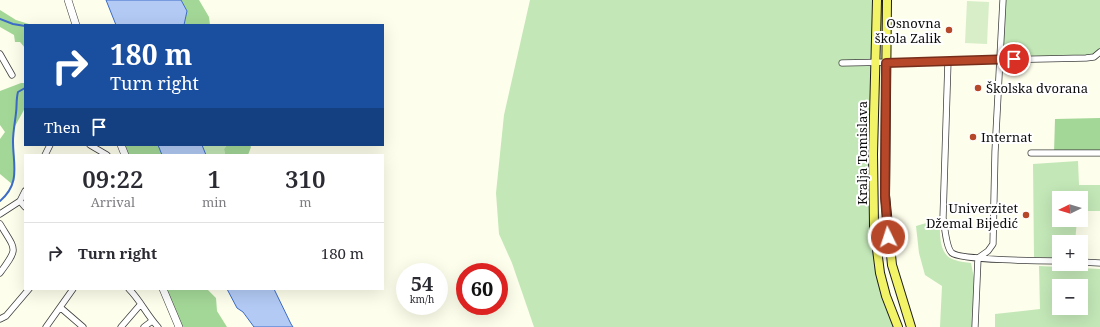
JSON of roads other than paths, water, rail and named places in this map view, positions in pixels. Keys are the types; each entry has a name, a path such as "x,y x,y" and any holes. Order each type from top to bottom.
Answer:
{"main road":[{"name":"Kralja Tomislava","path":"877,0 873,154 874,226 880,273 886,296 898,327"},
{"name":"Kralja Tomislava","path":"887,0 885,196 888,237 892,265 911,327"}],"street":[{"path":"68,0 76,24"},
{"path":"978,258 988,252 993,244 1003,0"},
{"path":"842,63 1086,58 1094,57 1100,52"},
{"path":"0,54 12,75"},
{"path":"948,61 943,218 949,250 953,254 978,258 1052,261"},
{"path":"92,146 105,154"},
{"path":"1030,153 1100,153"},
{"path":"0,214 20,201 24,193"},
{"path":"20,201 24,206"},
{"path":"0,224 14,248 14,254 0,274"},
{"path":"975,327 978,258"},
{"path":"1088,262 1100,263"},
{"path":"0,319 6,316 27,290"},
{"path":"46,327 72,290"},
{"path":"130,290 158,327"},
{"path":"163,290 179,327"},
{"path":"121,327 140,305"},
{"path":"60,308 84,327"},
{"path":"144,327 152,321"}],"water":[{"path":"106,0 181,0 187,11 184,24 116,24"},
{"path":"158,146 202,146 206,154 162,154"},
{"path":"228,290 274,290 293,327 254,327 243,312 237,308"}],"waterway":[{"path":"0,19 13,24 24,26"},
{"path":"0,201 7,194 13,180 13,138 17,97 18,92 24,89"}],"place":[{"name":"Osnovna škola Zalik","path":"949,30"},
{"name":"Školska dvorana","path":"978,88"},
{"name":"Internat","path":"973,137"},
{"name":"Univerzitet Džemal Bijedić","path":"1026,215"}]}
